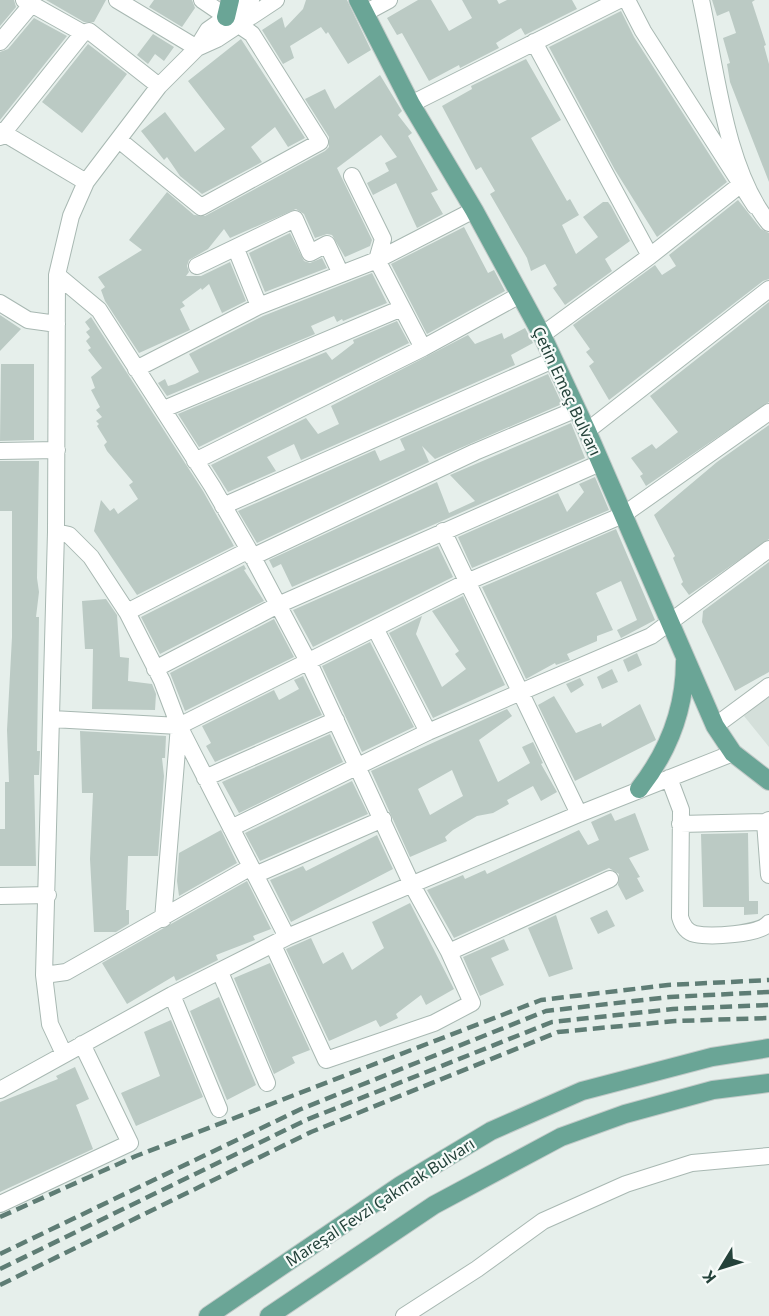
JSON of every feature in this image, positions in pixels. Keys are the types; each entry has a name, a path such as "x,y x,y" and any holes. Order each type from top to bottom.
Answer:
{"main road":[{"name":"Çetin Emeç Bulvarı","path":"362,7 411,104 474,210 542,335 587,431 715,726 733,753 769,781"},
{"path":"639,789 660,762 671,736 681,701 684,653"},
{"name":"Mareşal Fevzi Çakmak Bulvarı","path":"208,1316 401,1185 491,1131 582,1090 712,1057 769,1048"},
{"name":"Mareşal Fevzi Çakmak Bulvarı","path":"269,1316 434,1205 561,1137 625,1114 702,1093 769,1083"}],"street":[{"path":"117,0 197,48"},
{"path":"119,140 201,207 320,142 252,34 232,14 202,0"},
{"path":"64,1054 50,1024 44,975 48,895 56,532 57,275 70,216 86,182 159,86 197,48 208,30 251,0"},
{"path":"232,14 276,0"},
{"path":"362,7 389,0"},
{"path":"411,104 619,0"},
{"path":"627,0 643,31 740,184 769,223"},
{"path":"701,0 739,172 755,206"},
{"path":"0,42 27,2 83,33"},
{"path":"86,182 1,134 83,33 89,31 159,86"},
{"path":"534,42 650,256"},
{"path":"352,176 383,239 377,260 423,348"},
{"path":"542,335 650,256 740,184"},
{"path":"136,369 259,306 340,272 377,260 474,210"},
{"path":"197,266 295,219 310,252 327,244 340,272"},
{"path":"236,249 259,306"},
{"path":"56,532 69,536 91,557 127,612 155,669 179,726 253,871 326,1060 434,1023 472,1003 449,952 411,884 359,767 309,663 223,506 164,409 99,310 57,275"},
{"path":"587,431 769,290"},
{"path":"195,461 423,348 520,295"},
{"path":"0,303 28,320 57,324"},
{"path":"164,409 402,308"},
{"path":"223,506 553,360"},
{"path":"127,612 475,452 577,409"},
{"path":"52,719 179,726 376,630 469,581 623,515 769,412"},
{"path":"0,451 57,450"},
{"path":"155,669 278,605 600,463"},
{"path":"443,531 579,814"},
{"path":"231,828 428,732 651,636 769,549"},
{"path":"376,630 428,732"},
{"path":"715,726 769,686"},
{"path":"205,778 336,720"},
{"path":"163,919 179,726"},
{"path":"0,1090 172,995 280,941 639,789 733,753"},
{"path":"669,778 681,810 680,917 685,928 695,934 754,932 769,923"},
{"path":"44,975 66,972 253,871 383,819"},
{"path":"680,824 767,821 769,875"},
{"path":"449,952 610,879"},
{"path":"0,896 48,895"},
{"path":"220,972 267,1083"},
{"path":"172,995 219,1109"},
{"path":"0,1204 130,1143 82,1044"},
{"path":"404,1316 477,1269 543,1221 626,1184 692,1163 769,1156"}],"shaded area":[{"path":"769,696 769,747 744,716"}],"building":[{"path":"0,0 14,0 16,7 0,26"},
{"path":"46,0 106,0 94,22 84,22"},
{"path":"154,0 192,0 195,8 182,27 149,7"},
{"path":"306,0 347,0 371,50 348,64 328,32 326,34 321,27 290,46 294,58 283,64 262,30 282,17 285,28 303,9"},
{"path":"418,0 431,0 449,31 472,18 462,0 497,0 499,4 507,0 572,0 577,9 525,35 521,28 496,43 499,48 429,81 402,33 397,35 387,18"},
{"path":"712,0 755,0 752,2 766,45 764,46 769,64 769,182 730,82 727,64 730,63 723,38 736,33 729,11 717,16"},
{"path":"621,11 634,37 727,182 657,237 615,170 549,47"},
{"path":"34,18 67,36 0,120 0,52 8,49"},
{"path":"153,34 174,47 164,61 155,54 148,64 137,55"},
{"path":"241,39 305,138 288,147 275,127 251,147 262,162 202,194 180,176 167,157 164,160 141,131 165,112 195,152 225,129 188,81"},
{"path":"88,44 127,74 82,133 42,102"},
{"path":"526,59 561,120 531,138 567,201 570,199 579,215 562,225 576,254 598,237 583,217 603,202 608,202 611,206 630,241 605,259 612,271 565,305 553,288 557,285 545,264 531,271 527,258 490,194 495,191 481,167 476,170 442,106 472,89 471,86"},
{"path":"380,75 402,111 398,115 412,133 408,136 438,190 431,193 443,214 417,228 396,183 373,195 367,183 389,171 385,163 397,157 381,135 337,168 372,240 370,246 345,257 332,235 327,234 315,238 304,214 296,209 230,238 224,229 208,249 189,260 187,266 189,272 186,276 201,276 230,262 246,301 222,313 209,284 182,302 185,306 180,309 190,330 139,353 105,301 101,290 105,287 98,277 142,250 129,240 167,192 194,215 205,216 325,151 329,147 329,137 305,99 325,89 335,109"},
{"path":"738,200 761,229 769,233 769,279 763,281 609,400 589,366 594,362 586,352 590,349 573,325 655,265 662,275 676,266 669,255"},
{"path":"464,227 488,273 494,270 505,291 427,334 391,264"},
{"path":"290,233 304,261 310,263 322,258 327,268 265,292 249,253"},
{"path":"372,273 387,303 343,321 342,319 337,322 334,316 311,326 315,334 167,396 158,383 165,379 168,386 199,372 189,354 263,316"},
{"path":"769,302 769,402 646,486 640,476 643,474 631,458 652,444 656,449 678,432 650,396"},
{"path":"0,315 21,329 0,351"},
{"path":"91,317 203,491 234,546 137,595 94,531 101,500 110,511 114,508 118,514 138,499 129,485 133,482 107,451 104,445 107,442 97,426 99,424 96,421 102,417 96,410 100,407 91,390 95,388 91,377 102,368 88,350 91,348 86,341 90,337 86,332 90,329 85,322"},
{"path":"397,321 409,343 199,447 178,414 326,352 332,360 354,343 353,340"},
{"path":"525,328 533,343 511,355 515,365 301,460 294,444 267,457 276,471 228,492 211,465 306,418 318,434 339,424 331,406 468,335 475,344 502,333 504,339"},
{"path":"1,364 34,364 34,440 0,441"},
{"path":"548,374 562,404 435,459 422,446 429,462 257,543 238,511 375,450 380,461 405,450 400,439"},
{"path":"571,423 585,458 292,587 281,564 273,568 269,560 437,482 449,513 475,501 450,475"},
{"path":"769,425 769,539 689,595 681,584 683,582 673,558 675,556 654,515 717,462"},
{"path":"0,461 39,461 37,578 39,592 36,617 39,617 37,751 40,751 39,775 34,775 36,866 0,866 0,829 5,829 5,782 9,782 7,730 12,637 12,511 0,511"},
{"path":"595,477 609,510 472,568 458,537 558,493 567,512 584,492 579,484"},
{"path":"616,529 655,620 621,638 617,630 637,620 621,581 596,593 613,630 597,636 597,641 567,654 570,660 556,665 555,663 526,679 482,587"},
{"path":"438,546 453,577 313,647 293,610"},
{"path":"769,562 769,672 735,691 702,622 703,611"},
{"path":"244,565 246,569 244,570 264,601 160,654 141,617"},
{"path":"463,596 505,685 433,718 389,633 422,616 416,634 442,687 466,669 455,654 459,651 432,611"},
{"path":"106,599 117,615 120,657 129,658 128,681 152,684 156,694 155,710 92,709 93,649 85,649 82,601"},
{"path":"274,619 294,657 185,711 170,673"},
{"path":"370,642 414,727 362,752 322,666"},
{"path":"637,653 642,665 628,672 623,660"},
{"path":"612,669 618,682 602,689 597,677"},
{"path":"303,676 322,715 215,762 206,746 211,743 202,726 274,690 279,700 299,689 294,680"},
{"path":"580,678 584,685 571,693 566,684"},
{"path":"554,696 576,733 601,723 602,727 640,704 656,740 575,781 538,705"},
{"path":"507,709 512,716 479,740 498,782 530,763 522,747 533,742 543,763 541,764 557,792 541,801 533,786 507,800 509,804 493,813 477,816 453,830 445,837 447,841 410,857 371,771","holes":["452,770 463,796 430,815 418,789"]},
{"path":"80,731 166,736 165,758 162,758 164,776 158,856 128,856 126,910 129,910 129,924 116,932 94,932 90,859 93,793 82,793"},
{"path":"330,734 343,762 239,813 222,782"},
{"path":"352,781 368,814 260,861 245,833"},
{"path":"611,813 615,821 635,813 649,850 629,858 640,877 637,878 644,891 626,900 618,885 619,874 609,868 454,938 427,890 463,875 465,879 485,870 487,874 579,830 588,845 599,840 591,822"},
{"path":"221,830 237,863 179,896 177,881 179,853"},
{"path":"748,833 749,901 758,901 758,914 744,915 744,907 703,907 701,834"},
{"path":"377,835 393,869 291,922 270,880 303,866 306,871"},
{"path":"247,881 271,929 253,936 255,940 216,955 218,960 176,981 174,976 127,1004 102,963"},
{"path":"410,903 454,989 426,1005 421,995 396,1014 398,1018 380,1027 376,1020 329,1041 286,949 311,938 323,964 343,952 352,970 384,948 372,922"},
{"path":"607,910 615,926 598,934 590,918"},
{"path":"556,915 573,969 549,977 528,928"},
{"path":"504,939 509,950 491,958 504,985 480,996 463,957"},
{"path":"270,963 310,1050 292,1057 295,1063 274,1074 234,978"},
{"path":"219,997 256,1085 227,1100 190,1011"},
{"path":"171,1020 203,1097 136,1126 121,1093 160,1076 144,1032"},
{"path":"75,1067 89,1099 76,1105 93,1149 0,1192 0,1102 58,1079 56,1076"}],"railway":[{"path":"0,1217 136,1156 541,1000 668,985 769,980"},
{"path":"0,1254 301,1109 546,1011 670,997 769,992"},
{"path":"0,1269 306,1120 552,1022 673,1009 769,1005"},
{"path":"0,1285 311,1132 558,1032 675,1021 769,1018"}]}
